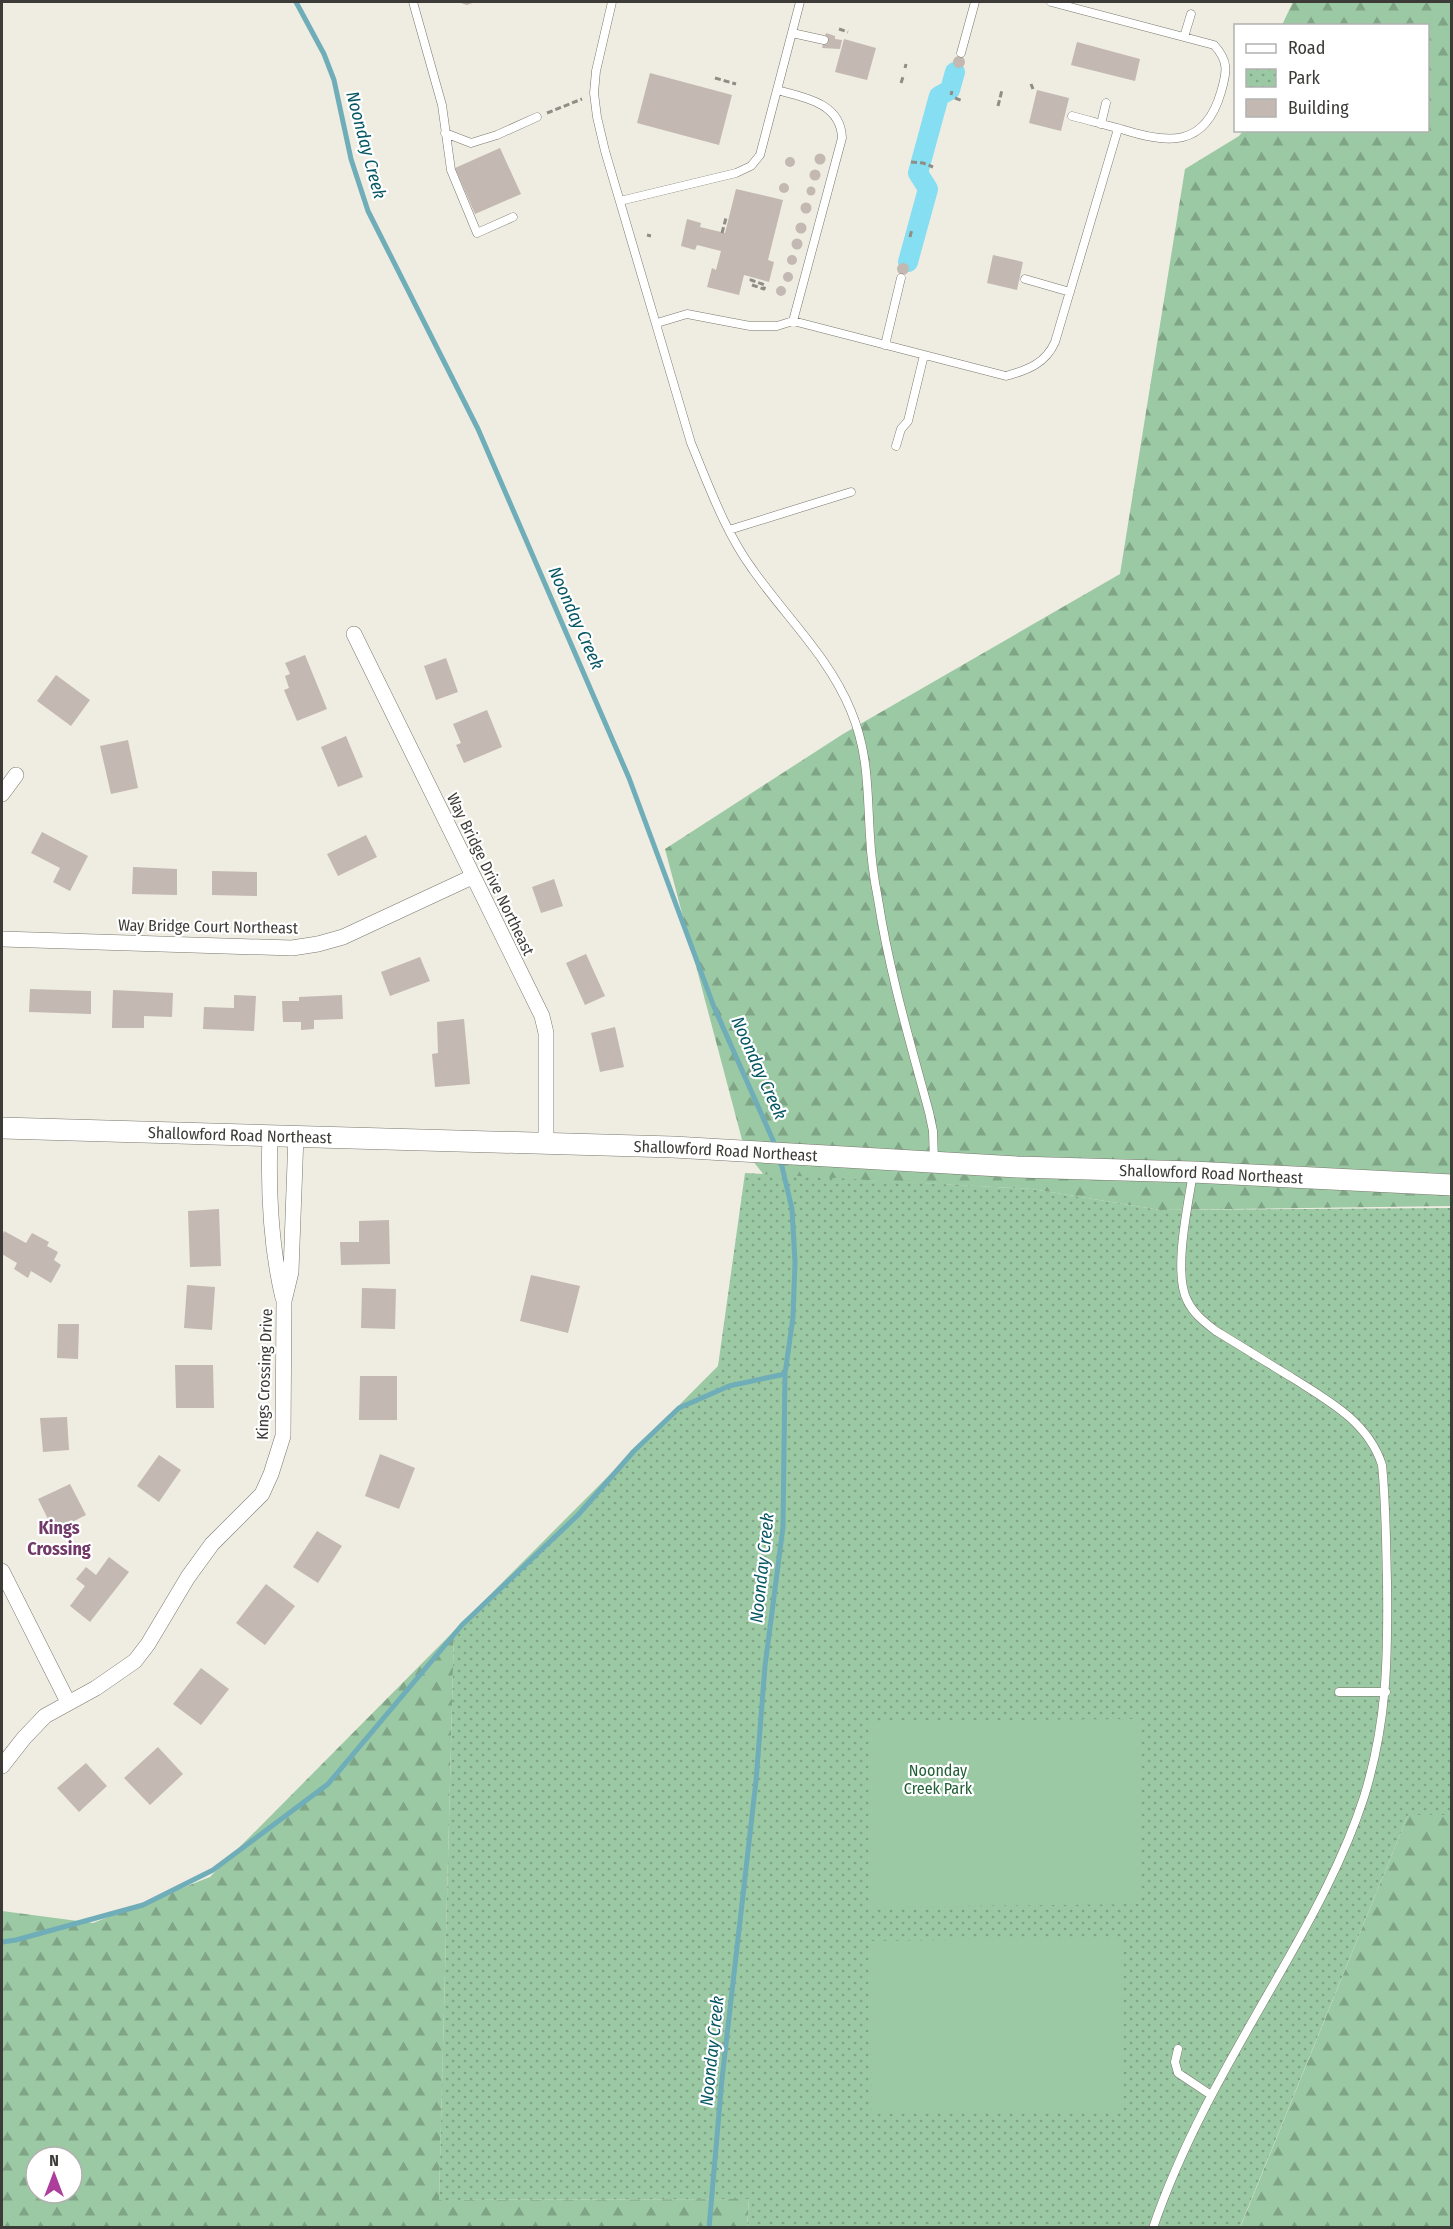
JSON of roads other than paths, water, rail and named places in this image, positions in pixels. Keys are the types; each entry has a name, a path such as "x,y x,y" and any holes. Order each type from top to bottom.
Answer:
{"street":[{"name":"Way Bridge Drive Northeast","path":"354,634 542,1016 546,1033 546,1142"},
{"path":"2,794 16,775"},
{"name":"Way Bridge Court Northeast","path":"2,939 292,948 343,937 472,877"},
{"name":"Shallowford Road Northeast","path":"2,1128 546,1142 934,1163 1193,1172 1452,1185"},
{"name":"Kings Crossing Drive","path":"270,1134 270,1215 277,1271 284,1301"},
{"name":"Kings Crossing Drive","path":"2,1766 45,1716 96,1688 135,1661 148,1644 188,1577 212,1544 262,1494 283,1436 284,1301 291,1272 296,1135"},
{"path":"2,1570 68,1702"}],"lane":[{"path":"413,2 442,105 451,170 477,233 513,217"},
{"path":"612,2 596,71 594,93 605,151 691,443 729,530 752,569 838,681 864,746 870,838 877,899 884,938 929,1112 933,1131 934,1163"},
{"path":"620,201 736,173 751,166 760,155 800,2"},
{"path":"961,53 975,2"},
{"path":"1051,2 1214,45 1223,55 1226,65 1223,85 1213,115 1192,135 1178,140 1141,135 1072,116"},
{"path":"1184,37 1191,14"},
{"path":"792,33 824,40"},
{"path":"777,90 816,100 828,108 842,129 842,138 793,321"},
{"path":"1101,124 1106,103"},
{"path":"445,133 471,143 537,117"},
{"path":"657,323 687,314 750,326 777,326 793,321 1006,376 1030,368 1050,353 1118,129"},
{"path":"885,345 901,278"},
{"path":"1025,279 1070,291"},
{"path":"896,446 901,429 908,421 924,355"},
{"path":"729,530 851,492"},
{"path":"1153,2228 1175,2171 1212,2095 1332,1875 1364,1798 1386,1692 1388,1632 1386,1532 1383,1476 1379,1455 1360,1427 1339,1408 1216,1330 1202,1320 1193,1309 1183,1288 1182,1261 1193,1172"},
{"path":"1339,1692 1386,1692"},
{"path":"1178,2049 1175,2062 1178,2073 1212,2095"}],"waterway":[{"name":"Noonday Creek","path":"296,2 324,54 334,80 351,159 368,211 478,429 629,778 714,1007 776,1147"},
{"path":"908,262 928,189 918,173 939,96 950,90 955,72"},
{"name":"Noonday Creek","path":"709,2228 722,2079 756,1781 765,1666 783,1527 785,1374 793,1317 795,1262 792,1209 780,1158"},
{"path":"2,1942 143,1905 213,1870 328,1784 462,1625 578,1515 634,1451 679,1408 729,1386 785,1374"}],"district":[{"name":"Kings Crossing","path":"59,1538"}],"park label":[{"name":"Noonday Creek Park","path":"938,1779"}]}
